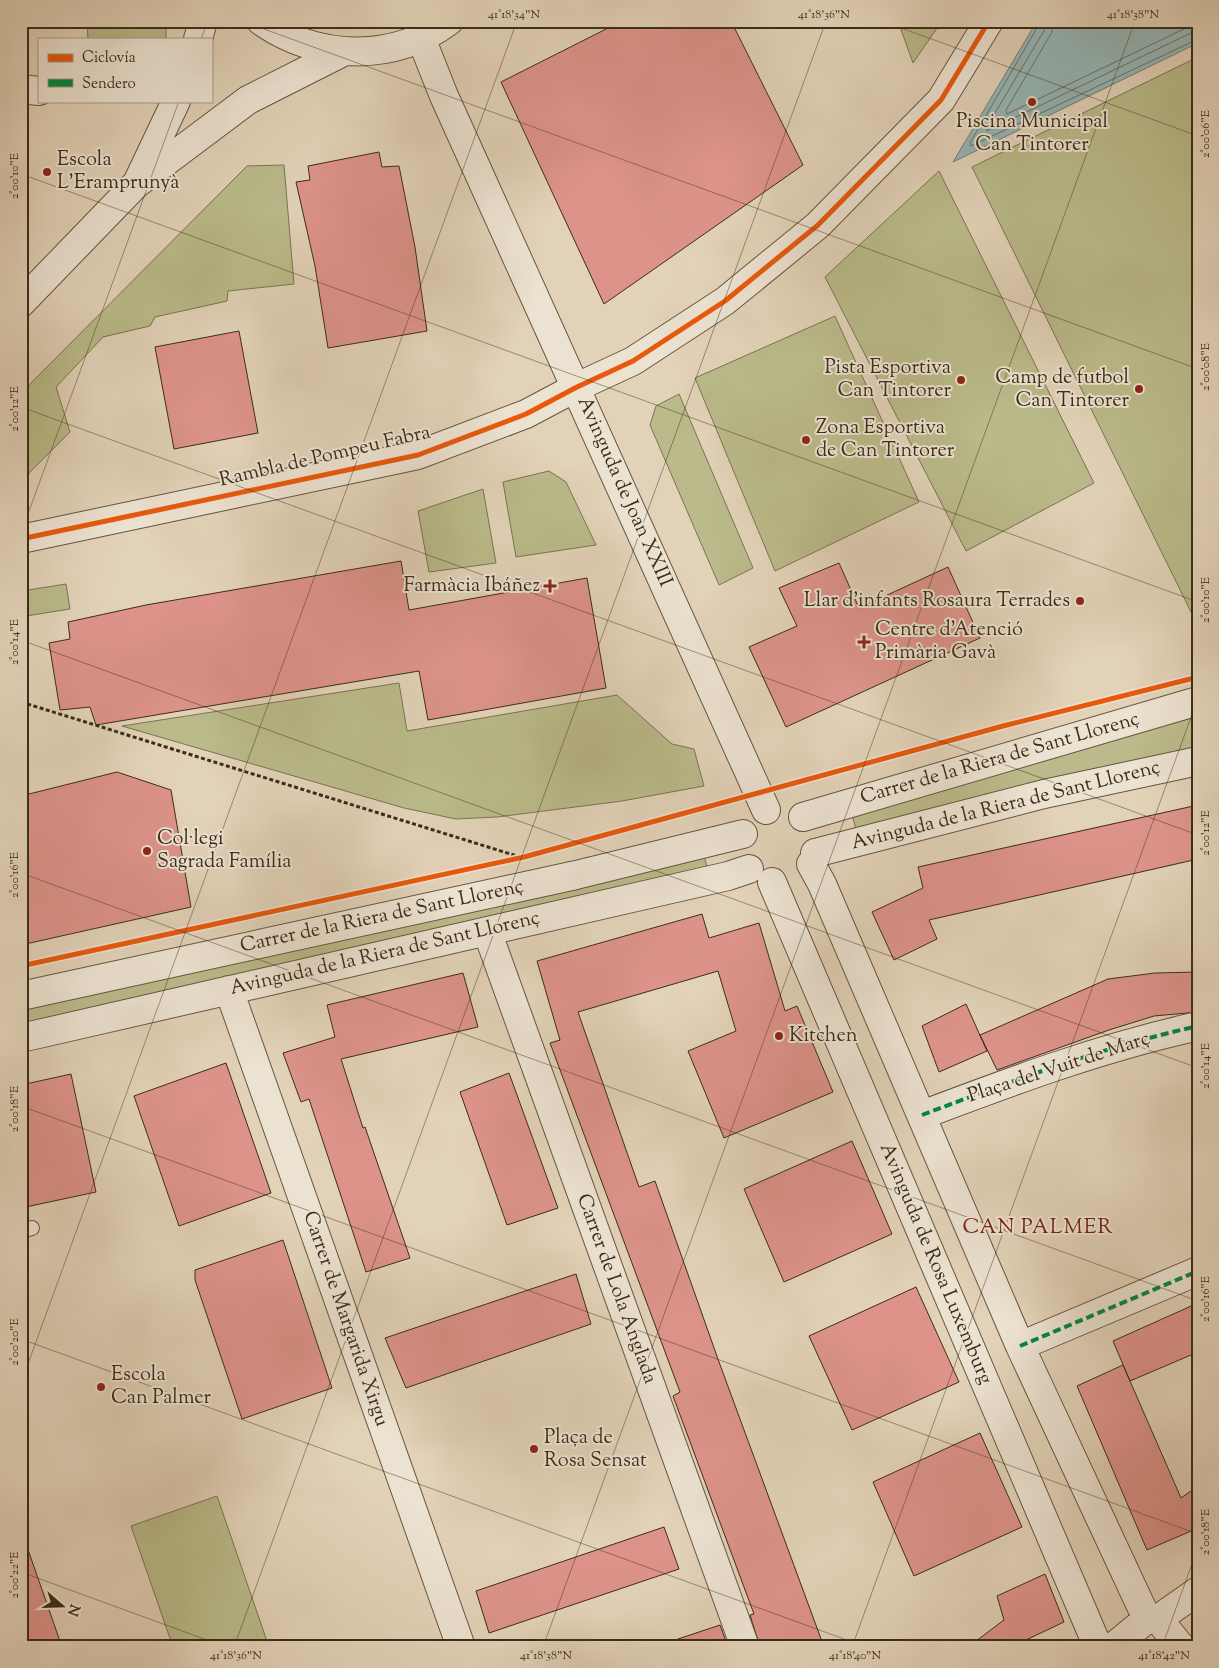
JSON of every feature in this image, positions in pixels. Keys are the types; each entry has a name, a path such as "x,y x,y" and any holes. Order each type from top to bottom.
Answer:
{"street":[{"path":"198,38 203,21"},
{"path":"261,21 298,42 343,52 375,51 406,44 421,38 449,21"},
{"name":"Rambla de Pompeu Fabra","path":"21,539 418,454 526,414 577,387 633,361 725,301 818,225 941,100 989,21"},
{"name":"Avinguda de Joan XXIII","path":"421,38 444,96 577,387 766,810"},
{"path":"21,303 136,184 248,100 343,52"},
{"path":"21,89 38,91"},
{"path":"136,184 176,102"},
{"name":"Carrer de la Riera de Sant Llorenç","path":"803,817 1198,701"},
{"name":"Avinguda de la Riera de Sant Llorenç","path":"813,858 1044,794 1198,761"},
{"path":"813,858 803,874 793,880 772,882 758,876 749,868 743,858 741,846 743,834 756,815 766,810 785,808 803,817 815,837 813,858 822,884 1020,1346 1153,1619 1181,1647"},
{"name":"Carrer de la Riera de Sant Llorenç","path":"21,996 576,875 743,834"},
{"name":"Avinguda de la Riera de Sant Llorenç","path":"21,1038 728,876 749,868"},
{"name":"Avinguda de Rosa Luxemburg","path":"772,882 1099,1645"},
{"name":"Carrer de Lola Anglada","path":"487,931 745,1647"},
{"name":"Carrer de Margarida Xirgu","path":"230,990 461,1647"},
{"name":"Plaça del Vuit de Març","path":"922,1115 1088,1055 1134,1041 1194,1027 1198,1028"},
{"path":"1020,1346 1198,1271"},
{"path":"1099,1645 1153,1619 1198,1590"}],"path":[{"path":"21,702 524,858"},
{"path":"504,862 524,858"}],"green space":[{"path":"87,21 166,21 166,38 88,38"},
{"path":"898,21 942,21 913,63"},
{"name":"Camp de futbol Can Tintorer","path":"1198,57 1198,611 1192,614 972,167"},
{"path":"284,165 294,284 228,291 227,301 155,317 150,326 103,337 56,387 70,432 29,473 26,493 21,493 21,393 247,166"},
{"name":"Pista Esportiva Can Tintorer","path":"939,171 1094,483 966,551 825,277"},
{"name":"Zona Esportiva de Can Tintorer","path":"835,316 919,502 775,571 695,378"},
{"path":"679,394 753,568 719,585 650,425 656,406"},
{"path":"549,471 566,482 596,545 516,557 503,482"},
{"path":"483,489 496,563 429,572 418,511"},
{"path":"66,584 70,609 26,616 22,591"},
{"path":"399,683 407,731 617,695 672,744 694,749 704,786 622,801 497,817 456,819 404,808 122,726"},
{"path":"1198,716 1198,751 856,830 851,810"},
{"path":"703,853 708,870 21,1025 21,1006"},
{"path":"217,1496 269,1647 173,1647 131,1526"}],"water":[{"name":"Piscina Municipal Can Tintorer","path":"1037,21 1198,21 1198,43 953,162"}],"building":[{"path":"622,21 731,21 803,165 604,304 501,82"},
{"path":"379,152 382,167 399,166 415,247 427,331 328,348 315,266 296,182 310,180 308,166"},
{"path":"239,331 258,433 174,449 155,347"},
{"path":"401,561 409,610 587,578 606,688 428,720 419,671 96,725 90,707 60,710 49,643 70,639 68,622 146,605"},
{"name":"Centre d'Atenció Primària Gavà","path":"839,563 859,608 948,567 980,638 786,727 749,647 797,626 779,588"},
{"name":"Col·legi Sagrada Família","path":"117,772 171,790 191,907 21,945 21,796"},
{"path":"1198,805 1198,859 929,920 937,939 894,960 872,912 923,888 918,867"},
{"path":"702,914 709,938 759,923 785,1011 797,1006 833,1092 724,1138 688,1051 736,1031 718,971 578,1012 639,1187 655,1181 719,1362 824,1647 760,1647 750,1615 754,1614 673,1396 680,1392 550,1043 560,1040 537,961"},
{"path":"1198,972 1198,1012 1154,1016 997,1070 980,1035 1108,979 1155,973"},
{"path":"463,973 478,1027 341,1059 363,1128 365,1127 410,1258 366,1272 309,1099 301,1102 283,1053 335,1037 327,1005"},
{"path":"966,1004 987,1051 939,1072 922,1026"},
{"path":"226,1063 271,1193 179,1226 134,1096"},
{"path":"509,1073 558,1208 507,1225 460,1092"},
{"path":"71,1074 96,1192 21,1208 21,1085"},
{"path":"852,1141 892,1234 784,1282 744,1189"},
{"path":"283,1240 332,1388 242,1419 195,1280 195,1270"},
{"path":"576,1274 591,1324 406,1388 385,1338"},
{"path":"916,1287 959,1382 852,1430 809,1336"},
{"path":"1198,1303 1198,1352 1130,1381 1113,1341"},
{"path":"1123,1365 1181,1498 1198,1486 1198,1528 1147,1550 1077,1386"},
{"path":"980,1433 1022,1527 914,1576 873,1482"},
{"path":"664,1527 679,1569 489,1633 476,1591"},
{"path":"21,1541 25,1541 62,1647 21,1647"},
{"path":"1045,1574 1064,1622 1011,1647 968,1647 1004,1620 997,1596"},
{"path":"720,1625 728,1647 670,1647 669,1642"}],"marked path":[{"path":"922,1115 1090,1055 1159,1035 1194,1027 1198,1028"},
{"path":"1020,1346 1198,1271"}],"cycle path":[{"path":"21,539 418,455 526,414 577,387 633,361 725,301 818,225 941,100 989,21"},
{"path":"21,966 524,857 1003,726 1198,677"}],"place":[{"name":"Piscina Municipal Can Tintorer","path":"1032,102"},
{"name":"Escola L'Eramprunyà","path":"47,172"},
{"name":"Pista Esportiva Can Tintorer","path":"961,380"},
{"name":"Camp de futbol Can Tintorer","path":"1139,389"},
{"name":"Zona Esportiva de Can Tintorer","path":"806,440"},
{"name":"Farmàcia Ibáñez","path":"550,586"},
{"name":"Llar d'infants Rosaura Terrades","path":"1080,601"},
{"name":"Centre d'Atenció Primària Gavà","path":"864,642"},
{"name":"Col·legi Sagrada Família","path":"147,851"},
{"name":"Kitchen","path":"779,1036"},
{"name":"Escola Can Palmer","path":"101,1387"},
{"name":"Plaça de Rosa Sensat","path":"534,1449"}],"district":[{"name":"CAN PALMER","path":"1038,1228"}]}
